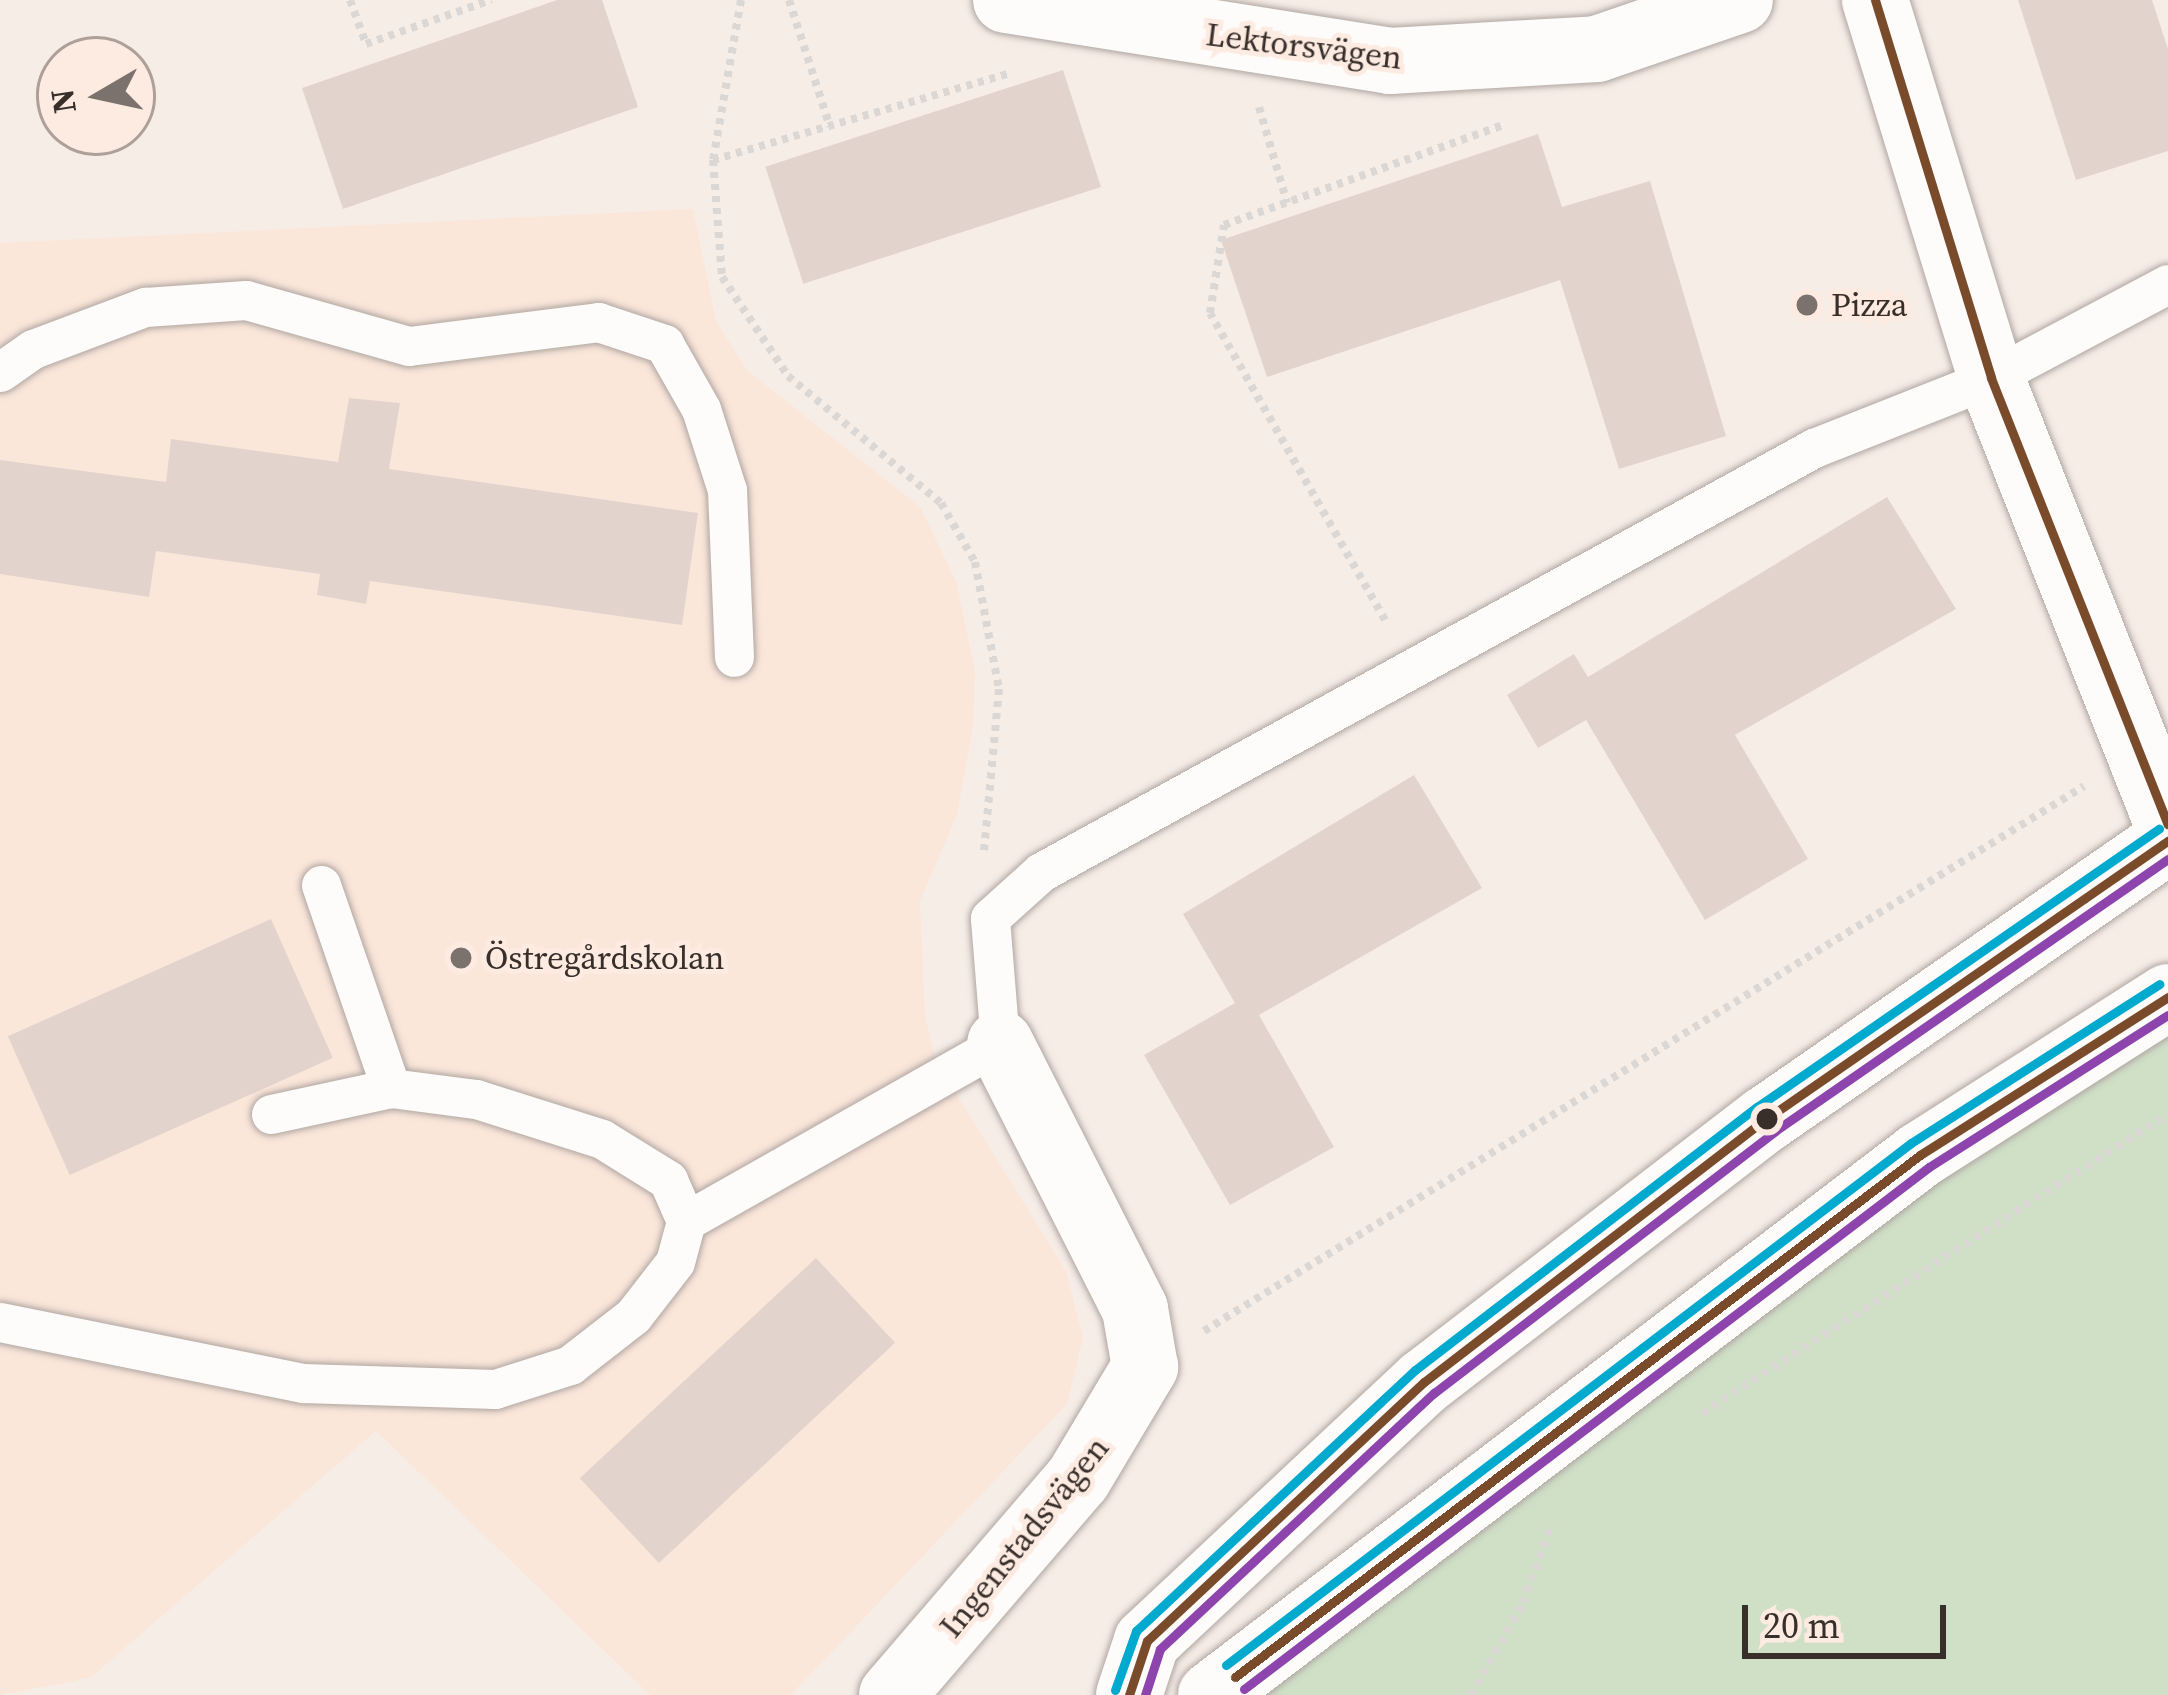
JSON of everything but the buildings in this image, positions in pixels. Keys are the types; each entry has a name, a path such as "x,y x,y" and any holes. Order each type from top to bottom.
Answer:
{"main road":[{"name":"Lektorsvägen","path":"1006,0 1390,62 1597,50 1740,0"},
{"path":"1875,0 1991,378 2135,754 2168,824"},
{"path":"1129,1695 1147,1640 1424,1382 1766,1118 2168,842"},
{"path":"1211,1695 1920,1156 2168,997"},
{"path":"1000,1043 1135,1309 1145,1367"},
{"name":"Ingenstadsvägen","path":"892,1695 1078,1479 1145,1367"}],"lane":[{"path":"686,1221 1000,1043 989,918 1041,872 1814,448 1991,378 2168,284"},
{"path":"0,372 33,349 146,307 246,299 409,346 598,322 664,344 701,409 727,490 734,657"},
{"path":"321,885 391,1088"},
{"path":"0,1322 303,1383 495,1389 570,1366 633,1316 675,1262 686,1221 668,1180 602,1139 476,1099 391,1088 271,1114"}],"path":[{"path":"350,0 366,44 491,0"},
{"path":"741,0 712,160 722,277 750,332 788,376 941,503 975,562 999,688 983,832 989,918"},
{"path":"789,0 830,127"},
{"path":"1239,39 1287,203"},
{"path":"1412,668 1210,313 1223,225 1478,139 1533,109 1535,53"},
{"path":"712,160 1029,67"},
{"path":"1145,1367 2135,754"},
{"path":"1686,1423 2168,1114"},
{"path":"1471,1695 1522,1603 1554,1518"}],"shaded area":[{"name":"Östregårdskolan","path":"693,209 716,321 747,370 920,507 956,581 975,671 973,726 957,815 920,901 925,1016 936,1061 1066,1271 1083,1337 1067,1404 791,1695 650,1695 376,1431 90,1678 0,1695 0,243"}],"green space":[{"path":"2168,997 2168,1695 1211,1695"}],"transit line":[{"path":"1875,0 1991,378 2168,824"},
{"path":"1115,1690 1136,1631 1415,1370 1757,1107 2159,829"},
{"path":"1129,1695 1147,1641 1424,1382 1766,1119 2168,841"},
{"path":"1145,1695 1160,1649 1434,1393 1775,1131 2168,859"},
{"path":"1226,1665 1911,1143 2160,984"},
{"path":"1235,1677 1920,1155 2168,997"},
{"path":"1244,1689 1929,1167 2168,1015"}],"place":[{"name":"Pizza","path":"1807,305"},
{"name":"Östregårdskolan","path":"461,958"}]}
